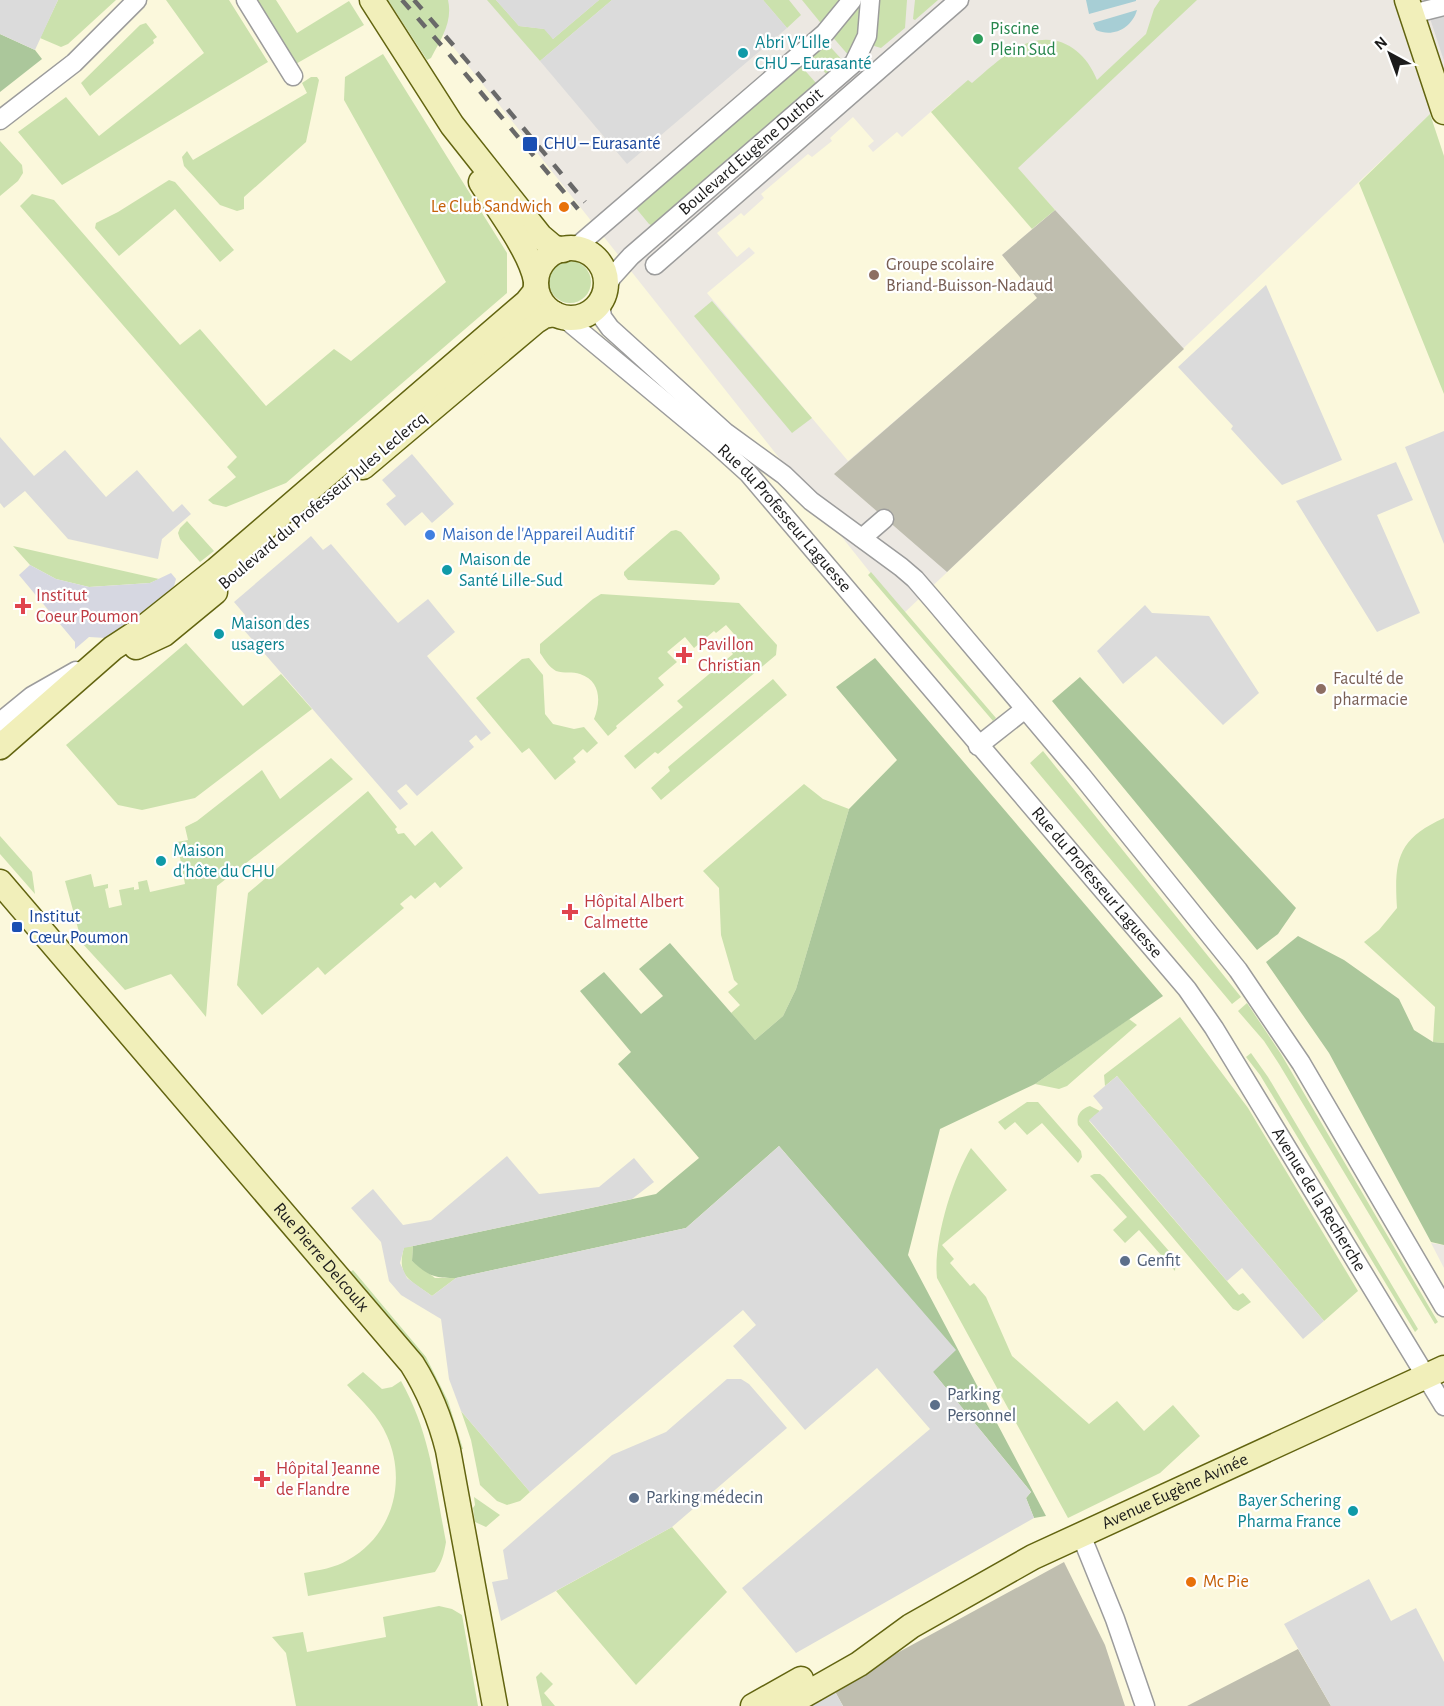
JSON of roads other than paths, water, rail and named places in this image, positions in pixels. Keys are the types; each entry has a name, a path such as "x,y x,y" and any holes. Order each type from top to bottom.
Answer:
{"street":[{"path":"0,120 74,63 136,0"},
{"path":"246,0 293,76"},
{"path":"536,284 538,271 550,256 569,249 825,33 852,0"},
{"name":"Boulevard Eugène Duthoit","path":"603,296 617,271 636,252 854,63 867,36 870,0"},
{"name":"Boulevard Eugène Duthoit","path":"655,265 959,0"},
{"path":"373,1 430,91 474,154 540,236 553,247 587,252 597,261 605,277 603,296 594,309 573,318 559,316 541,300 526,254 466,158 430,91"},
{"path":"1444,6 1410,7 1444,112"},
{"name":"Boulevard du Professeur Jules Leclercq","path":"0,722 32,696 106,654 173,605 280,516 518,310 532,296 536,284"},
{"name":"Rue du Professeur Laguesse","path":"603,296 600,312 610,328 698,409 725,432 784,475 811,501 915,579 1081,775 1232,962 1296,1055 1444,1307"},
{"name":"Boulevard du Professeur Jules Leclercq","path":"84,675 171,628 536,321 544,316 559,316"},
{"name":"Rue du Professeur Laguesse","path":"559,316 717,445 747,473 1191,995"},
{"path":"862,538 884,519"},
{"name":"Boulevard du Professeur Jules Leclercq","path":"0,747 106,654"},
{"path":"978,746 1024,709"},
{"name":"Rue Pierre Delcoulx","path":"0,882 336,1273 412,1364 420,1377 436,1410 448,1450 495,1706"},
{"name":"Avenue de la Recherche","path":"1191,995 1436,1372 1444,1406"},
{"name":"Avenue Eugène Avinée","path":"785,1706 859,1664 911,1626 1026,1560 1436,1372"},
{"path":"1081,1535 1118,1628 1145,1706"},
{"name":"Avenue Eugène Avinée","path":"753,1706 856,1648 878,1637 911,1626"}],"water":[{"path":"1086,0 1136,0 1136,1 1089,14"},
{"path":"1137,10 1131,22 1115,32 1096,30 1093,23"}],"railway":[{"path":"402,0 578,209"},
{"path":"414,0 585,202"}],"place":[{"name":"Piscine Plein Sud","path":"978,39"},
{"name":"Abri V'Lille CHU – Eurasanté","path":"743,53"},
{"name":"CHU – Eurasanté","path":"530,144"},
{"name":"Le Club Sandwich","path":"564,207"},
{"name":"Groupe scolaire Briand-Buisson-Nadaud","path":"874,275"},
{"name":"Maison de l'Appareil Auditif","path":"430,535"},
{"name":"Maison de Santé Lille-Sud","path":"447,570"},
{"name":"Institut Coeur Poumon","path":"23,606"},
{"name":"Maison des usagers","path":"219,634"},
{"name":"Pavillon Christian","path":"684,655"},
{"name":"Faculté de pharmacie","path":"1321,689"},
{"name":"Maison d'hôte du CHU","path":"161,861"},
{"name":"Hôpital Albert Calmette","path":"570,912"},
{"name":"Institut Cœur Poumon","path":"17,927"},
{"name":"Genfit","path":"1125,1261"},
{"name":"Parking Personnel","path":"935,1405"},
{"name":"Hôpital Jeanne de Flandre","path":"262,1479"},
{"name":"Parking médecin","path":"634,1498"},
{"name":"Bayer Schering Pharma France","path":"1353,1511"},
{"name":"Mc Pie","path":"1191,1582"}]}
